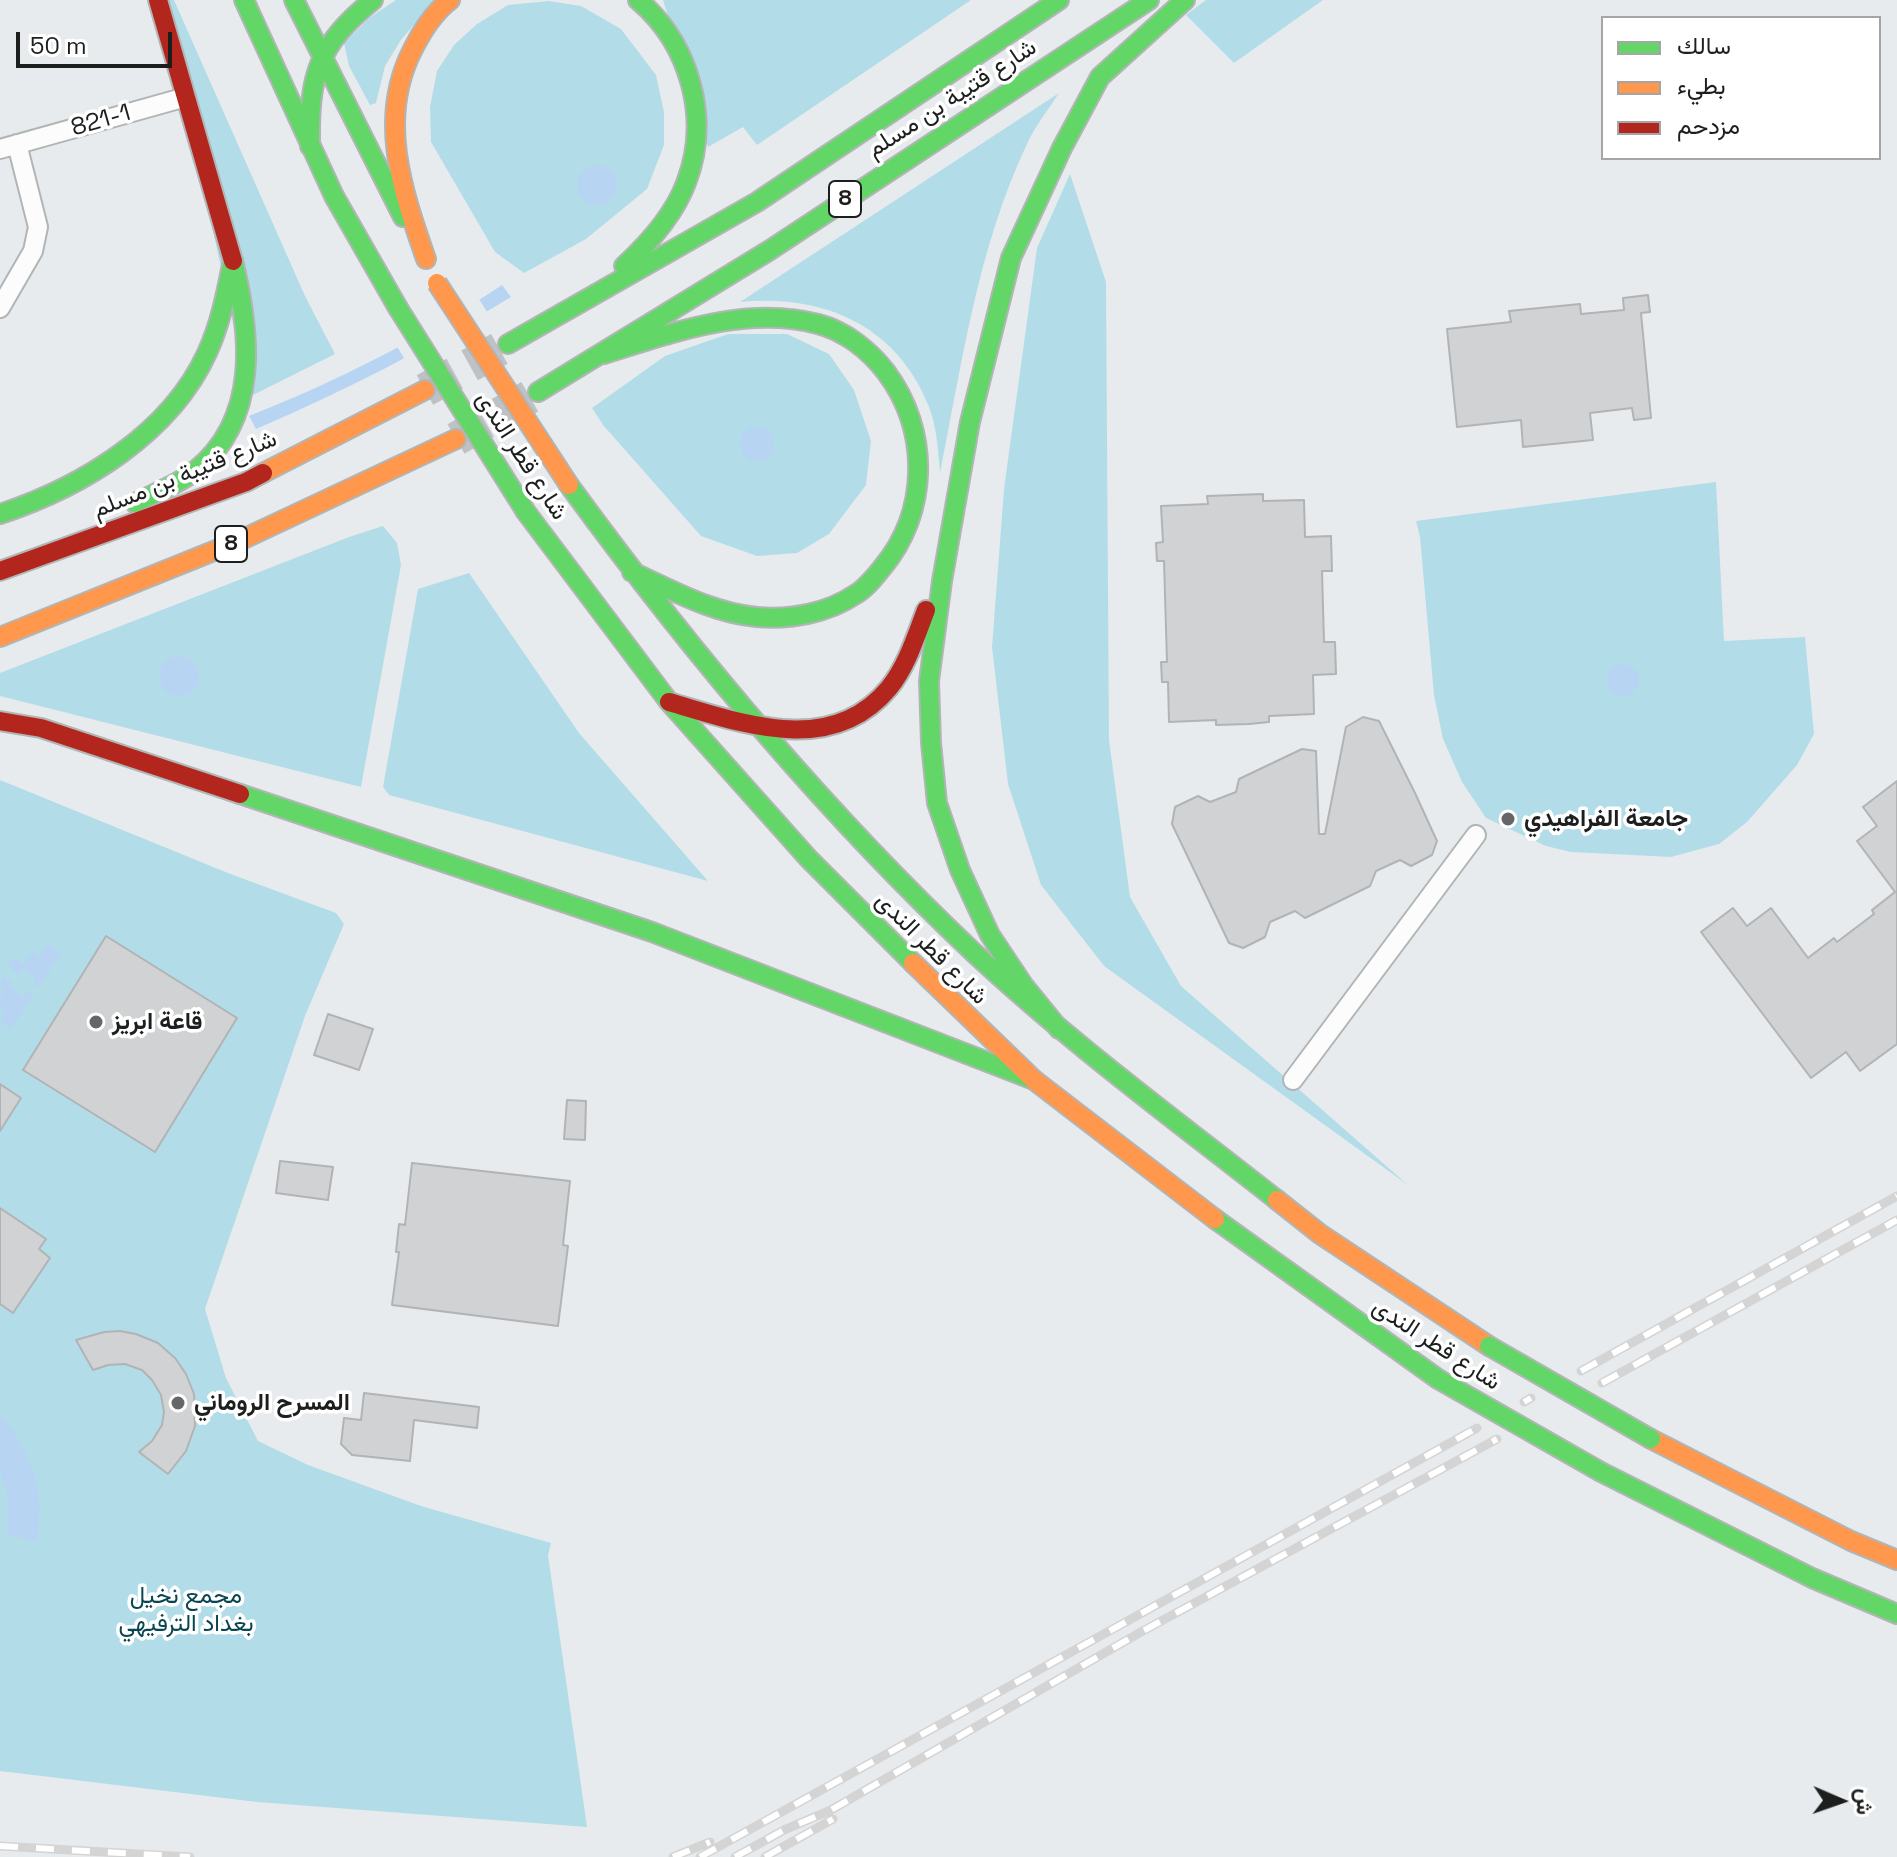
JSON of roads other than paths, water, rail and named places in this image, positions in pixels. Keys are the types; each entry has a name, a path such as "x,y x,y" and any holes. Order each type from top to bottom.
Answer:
{"main road":[{"path":"8,569 193,473 212,456 231,429 244,395 248,346 242,294 158,0"},
{"name":"شارع قطر الندى","path":"244,0 310,146 374,269 526,512 669,702 863,915 1034,1080 1278,1267 1438,1379 1601,1472 1812,1578 1897,1614"},
{"name":"شارع قطر الندى","path":"294,0 437,283 569,485 632,572 757,725 908,888 985,963 1059,1029 1320,1234 1489,1346 1651,1439 1851,1541 1897,1560"},
{"path":"310,146 309,110 313,83 322,58 337,30 373,0"},
{"path":"426,259 400,185 393,137 395,89 408,54 437,9 450,0"},
{"path":"583,303 656,234 687,183 696,140 696,99 680,50 649,7 638,0"},
{"name":"شارع قتيبة بن مسلم","path":"508,344 757,202 1059,0"},
{"name":"شارع قتيبة بن مسلم","path":"538,392 604,354 1149,0"},
{"path":"1059,1029 1024,986 990,935 960,870 937,803 929,681 946,557 970,422 1011,258 1062,148 1100,77 1185,0"},
{"path":"0,514 63,491 132,442 176,401 202,365 214,339 233,261"},
{"path":"604,354 693,327 759,316 818,323 863,346 895,380 915,426 921,480 907,527 889,563 856,595 811,615 755,617 706,605 632,572"},
{"name":"شارع قتيبة بن مسلم","path":"8,569 246,482 425,390"},
{"name":"8","path":"0,637 241,540 456,439"},
{"path":"669,702 787,732 833,727 866,712 889,689 913,644 946,557"},
{"path":"0,721 56,733 652,932 1034,1080"}],"street":[{"name":"821-1","path":"0,308 33,251 38,227 8,147 186,97"},
{"path":"1293,1080 1476,835"}],"tunnel":[{"path":"425,390 508,344"},
{"path":"456,439 538,392"}],"railway":[{"path":"1581,1371 1897,1196"},
{"path":"1602,1383 1897,1220"},
{"path":"1524,1402 1531,1398"},
{"path":"700,1857 1477,1428"},
{"path":"735,1857 784,1830 831,1810 1141,1632 1497,1439"},
{"path":"765,1857 833,1819"},
{"path":"673,1857 710,1842"},
{"path":"0,1846 190,1857"}],"place":[{"name":"جامعة الفراهيدي","path":"1508,819"},
{"name":"قاعة ابريز","path":"96,1022"},
{"name":"المسرح الروماني","path":"178,1403"}],"park label":[{"name":"مجمع نخيل بغداد الترفيهي","path":"186,1610"}]}
